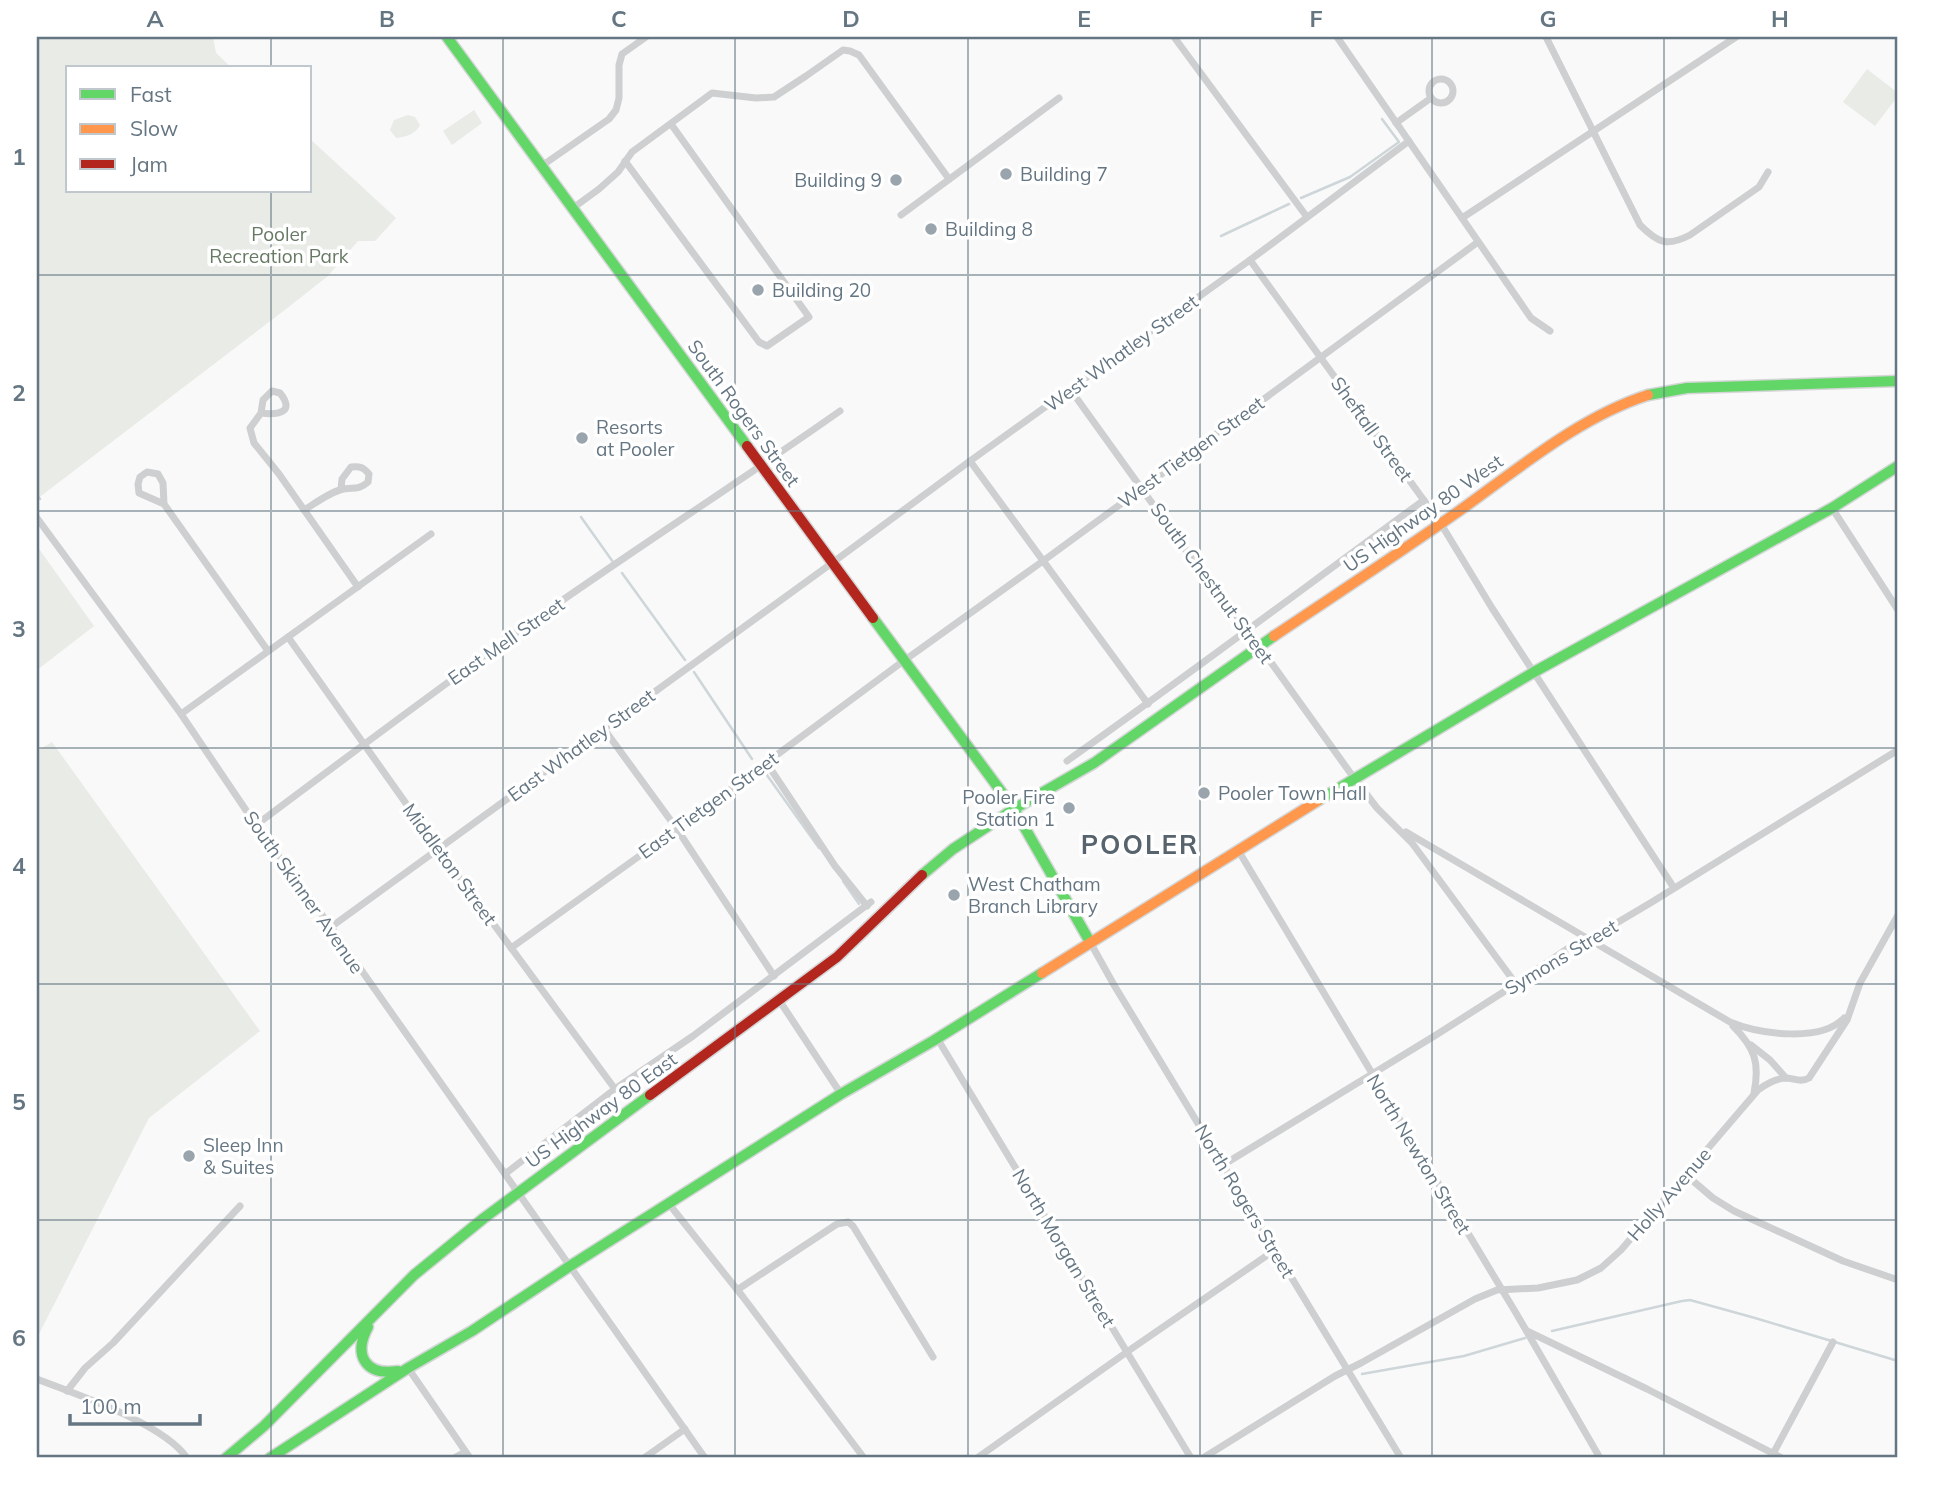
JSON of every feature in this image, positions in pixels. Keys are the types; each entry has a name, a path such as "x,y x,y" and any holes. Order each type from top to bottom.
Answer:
{"main road":[{"name":"South Rogers Street","path":"447,37 1014,809 1090,942"},
{"name":"US Highway 80 West","path":"1014,809 1094,763 1259,646 1441,524 1553,443 1605,412 1646,395 1687,388 1898,381"},
{"path":"270,1458 841,1094 937,1038 1354,778 1534,672 1832,508 1898,466"},
{"name":"US Highway 80 East","path":"226,1458 264,1426 414,1275 484,1218 837,957 911,884 953,849 1014,809"},
{"path":"382,1308 362,1336 361,1354 369,1365 383,1373 396,1373 408,1368"}],"street":[{"path":"543,165 609,119 616,110 619,99 619,65 622,54 646,37"},
{"path":"1174,37 1307,217"},
{"path":"1336,37 1531,318 1550,331"},
{"path":"1546,37 1640,225 1652,237 1665,243 1678,242 1759,187 1768,172"},
{"path":"1462,218 1736,37"},
{"path":"573,208 618,172 632,152 712,93 756,99 774,97 843,50 859,55 949,179"},
{"path":"901,215 1059,98"},
{"path":"1396,123 1431,98"},
{"path":"625,161 759,342 767,346 809,317 671,124"},
{"name":"West Whatley Street","path":"832,564 1409,141"},
{"name":"West Tietgen Street","path":"904,661 1478,242"},
{"name":"Sheftall Street","path":"1250,260 1441,524 1492,608 1674,888"},
{"name":"South Chestnut Street","path":"1070,389 1354,778 1393,823"},
{"name":"East Mell Street","path":"256,825 534,621 840,411"},
{"path":"261,413 250,428 254,443 358,587"},
{"path":"970,461 1148,704"},
{"path":"164,504 163,483 158,474 147,472 140,477 139,493 164,504 268,651"},
{"path":"304,510 341,489"},
{"path":"1067,761 1424,500"},
{"path":"1832,508 1898,610"},
{"name":"South Skinner Avenue","path":"37,518 181,714 256,825 705,1458"},
{"path":"181,714 430,534"},
{"name":"East Whatley Street","path":"331,928 832,564"},
{"name":"Middleton Street","path":"288,637 439,850 615,1089"},
{"name":"East Tietgen Street","path":"511,948 904,661"},
{"path":"604,729 677,829 774,976"},
{"name":"Symons Street","path":"1223,1165 1516,984 1570,947 1598,934 1898,750"},
{"path":"505,1174 615,1089 694,1036 869,904 835,866 765,762"},
{"path":"1393,823 1409,835 1730,1022 1748,1028 1782,1033 1819,1032 1841,1022 1853,1002"},
{"path":"1393,823 1416,849 1516,984"},
{"name":"North Newton Street","path":"1238,850 1600,1458"},
{"name":"Holly Avenue","path":"1203,1458 1347,1370 1475,1299 1502,1290 1558,1285 1597,1271 1621,1250 1754,1094 1769,1082 1786,1078 1802,1081 1807,1079 1843,1026 1860,983 1898,915"},
{"name":"North Rogers Street","path":"1090,942 1401,1458"},
{"path":"779,1000 841,1094"},
{"path":"1730,1022 1786,1078"},
{"name":"North Morgan Street","path":"937,1038 1191,1458"},
{"path":"1748,1042 1757,1064 1754,1094"},
{"path":"1686,1175 1734,1211 1843,1261 1898,1280"},
{"path":"669,1204 864,1458"},
{"path":"67,1391 85,1368 113,1343 240,1206"},
{"path":"737,1290 839,1223 848,1222 933,1357"},
{"path":"977,1458 1275,1250"},
{"path":"1526,1330 1782,1458"},
{"path":"1773,1454 1833,1342"},
{"path":"408,1368 467,1455 454,1458"},
{"path":"37,1379 129,1417 158,1433 180,1449 187,1458"},
{"path":"644,1458 685,1429"}],"green space":[{"name":"Pooler Recreation Park","path":"37,37 213,37 216,53 230,66 66,66 66,192 312,192 312,141 396,218 375,241 358,241 328,276 37,499"},
{"path":"1867,69 1898,93 1875,126 1843,102"},
{"path":"474,110 482,123 452,145 443,131"},
{"path":"408,115 415,117 420,125 416,131 396,138 390,130 394,120"},
{"path":"37,546 94,626 37,670"},
{"path":"52,742 260,1031 149,1118 37,1338 37,751"}],"waterway":[{"path":"1301,198 1350,177 1399,142 1382,119"},
{"path":"1221,236 1289,204"},
{"path":"37,495 40,499"},
{"path":"581,517 613,562"},
{"path":"622,573 685,660"},
{"path":"694,672 752,759"},
{"path":"764,771 819,848"},
{"path":"843,881 859,904"},
{"path":"1552,1331 1690,1300 1898,1361"},
{"path":"1362,1374 1464,1356 1525,1338"}],"traffic: fast":[{"path":"447,37 747,446"},
{"path":"1648,395 1687,388 1898,381"},
{"path":"1319,800 1534,672 1832,508 1898,466"},
{"path":"873,618 1014,809 1090,942"},
{"path":"922,875 953,849 1014,809 1094,763 1274,636"},
{"path":"270,1458 841,1094 1042,973"},
{"path":"226,1458 264,1426 414,1275 484,1218 650,1095"},
{"path":"368,1327 362,1346 365,1361 377,1370 398,1371"}],"traffic: slow":[{"path":"1274,636 1436,527 1549,446 1598,417 1648,395"},
{"path":"1042,973 1319,800"}],"traffic: jam":[{"path":"747,446 873,618"},
{"path":"650,1095 837,957 922,875"}],"place":[{"name":"Building 7","path":"1006,174"},
{"name":"Building 9","path":"896,180"},
{"name":"Building 8","path":"931,229"},
{"name":"Building 20","path":"758,290"},
{"name":"Resorts at Pooler","path":"582,438"},
{"name":"Pooler Town Hall","path":"1204,793"},
{"name":"Pooler Fire Station 1","path":"1069,808"},
{"name":"West Chatham Branch Library","path":"954,895"},
{"name":"Sleep Inn & Suites","path":"189,1156"}],"district":[{"name":"POOLER","path":"1140,845"}]}
